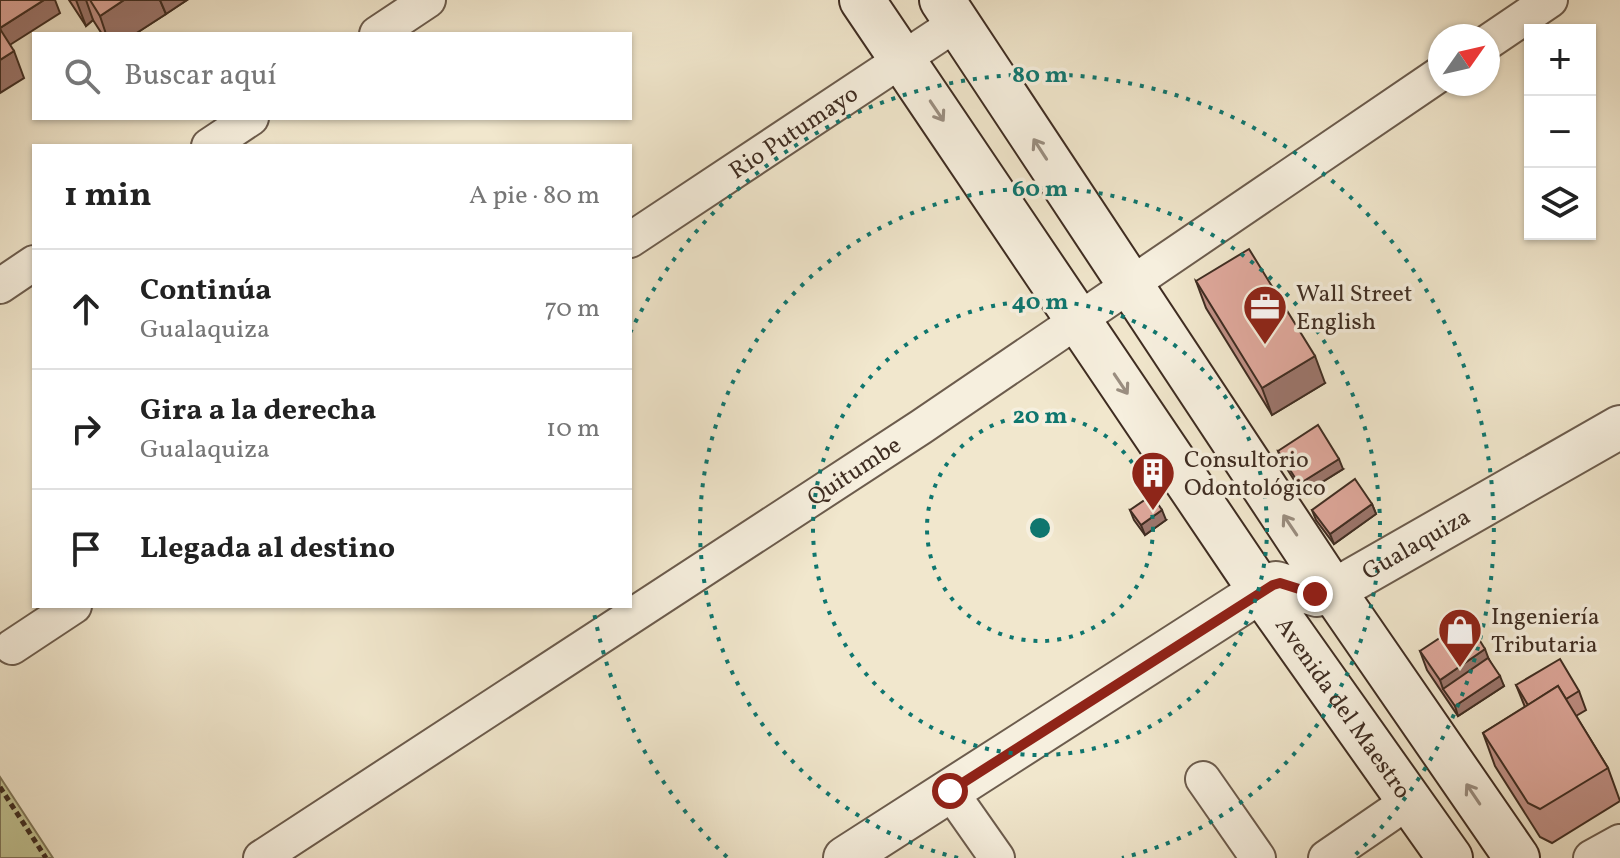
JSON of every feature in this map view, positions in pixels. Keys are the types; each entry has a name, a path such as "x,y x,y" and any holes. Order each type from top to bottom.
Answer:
{"main road":[{"name":"Avenida del Maestro","path":"862,0 1261,591 1450,858"},
{"path":"950,11 1128,285 1517,858"}],"street":[{"path":"380,32 428,0"},
{"path":"1500,34 1550,0"},
{"name":"Rio Putumayo","path":"632,239 903,61 950,11"},
{"name":"Quitumbe","path":"261,858 907,436 1428,82"},
{"path":"212,144 248,120"},
{"path":"0,286 32,264"},
{"name":"Gualaquiza","path":"1261,591 1276,583 1317,595 1333,591 1620,427"},
{"path":"845,858 1261,591"},
{"path":"12,647 71,608"},
{"path":"1203,779 1258,858"},
{"path":"950,791 997,858"},
{"path":"1326,858 1409,801"},
{"path":"1591,858 1620,842"}],"path":[{"path":"0,787 46,858"}],"green space":[{"path":"0,777 53,858 0,858"}],"building":[{"path":"0,0 44,0 0,28"},
{"path":"90,0 124,0 100,16"},
{"path":"0,29 14,51 0,60"},
{"name":"Wall Street English","path":"1249,249 1315,356 1262,388 1196,281"},
{"path":"1318,425 1339,459 1299,484 1278,451"},
{"path":"1355,479 1372,504 1330,534 1312,510"},
{"path":"1152,495 1162,510 1141,525 1130,510"},
{"path":"1467,620 1485,649 1440,680 1420,651"},
{"path":"1488,658 1500,676 1455,706 1443,689"},
{"path":"1560,659 1579,691 1566,699 1558,686 1528,705 1516,685"},
{"path":"1558,686 1608,768 1540,809 1528,803 1483,733"}],"place":[{"name":"Wall Street English","path":"1265,346"},
{"name":"Consultorio Odontológico","path":"1153,512"},
{"name":"Ingeniería Tributaria","path":"1460,669"}],"route":[{"path":"950,791 1261,591 1280,583 1315,594"}]}
